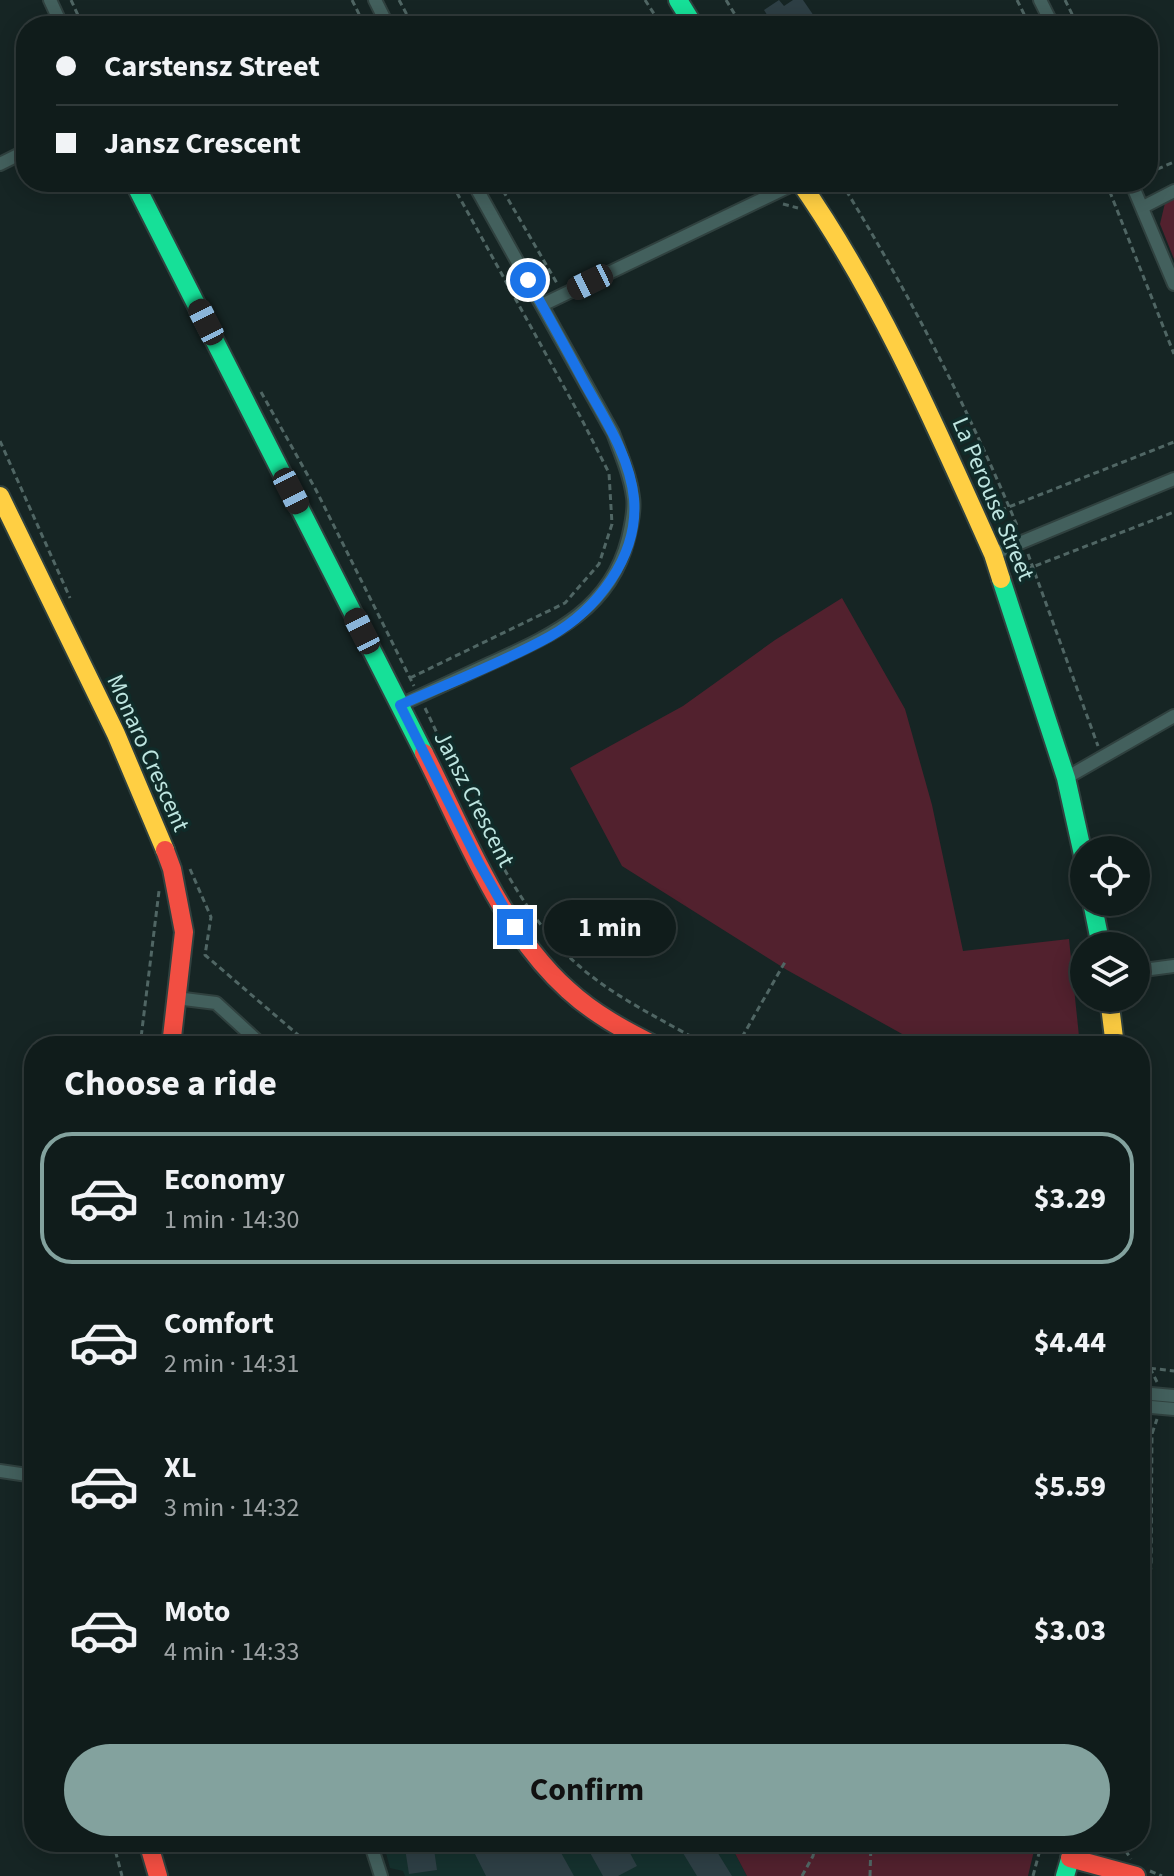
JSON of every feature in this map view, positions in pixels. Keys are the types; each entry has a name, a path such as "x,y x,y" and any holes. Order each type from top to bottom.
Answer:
{"street":[{"path":"1143,207 1174,191"},
{"name":"Jansz Crescent","path":"139,192 500,903 530,951 586,1009 637,1036"},
{"path":"400,705 549,637 578,617 604,591 623,558 634,500 627,468 613,433 479,192"},
{"path":"542,305 777,192"},
{"name":"La Perouse Street","path":"806,192 828,222 925,401 993,554 1066,778 1074,836"},
{"path":"1136,192 1174,284"},
{"path":"993,554 1174,479"},
{"name":"Monaro Crescent","path":"0,496 116,734 172,869 184,932 172,1036"},
{"path":"1066,778 1174,716"},
{"path":"1150,969 1174,966"},
{"path":"176,998 216,1003 252,1036"},
{"path":"1111,1012 1114,1036"},
{"path":"1150,1394 1174,1396"},
{"path":"1150,1407 1174,1409"},
{"path":"0,1471 24,1475"},
{"path":"151,1852 158,1876"},
{"path":"373,1852 381,1876"},
{"path":"1070,1859 1136,1876"}],"path":[{"path":"390,687 565,603 599,564 612,524 609,473 457,192"},
{"path":"504,192 564,295"},
{"path":"847,192 954,383 1024,541 1102,757"},
{"path":"1110,192 1174,354"},
{"path":"773,194 784,205 807,211"},
{"path":"255,382 316,490 489,841 534,915 577,965 691,1036"},
{"path":"977,519 1174,442"},
{"path":"1002,579 1174,512"},
{"path":"141,1036 160,879"},
{"path":"743,1036 785,962"},
{"path":"1150,1368 1174,1371"},
{"path":"1150,1576 1152,1434 1158,1415"},
{"path":"116,1852 122,1876"},
{"path":"802,1876 814,1852"},
{"path":"870,1876 871,1852"},
{"path":"1033,1876 1039,1852"}],"shaded area":[{"path":"1174,199 1174,259 1160,224 1165,203"},
{"path":"842,598 905,709 932,805 963,951 1069,939 1070,1012 1077,1012 1079,1036 907,1036 787,970 622,866 570,768 683,706 775,640"},
{"path":"386,1852 734,1852 747,1876 405,1876 403,1871 390,1868"},
{"path":"734,1852 1034,1852 1028,1876 747,1876"}],"building":[{"path":"779,0 784,6 793,0 803,0 814,16 768,16 764,10"},
{"path":"406,1852 434,1852 437,1870 409,1874"},
{"path":"474,1852 561,1852 574,1876 486,1876"},
{"path":"590,1852 629,1852 637,1866 618,1876 603,1876"},
{"path":"717,1852 732,1876 697,1876 683,1853"}],"traffic: fast":[{"path":"678,0 688,16"},
{"path":"139,192 424,753"},
{"path":"1001,579 1066,778 1079,836"},
{"path":"1095,916 1098,932"},
{"path":"1065,1876 1072,1852"}],"traffic: slow":[{"path":"807,192 856,271 905,364 993,554 1001,579"},
{"path":"0,496 116,734 165,850"},
{"path":"1111,1012 1114,1036"}],"traffic: jam":[{"path":"424,753 486,879 523,939 568,990 588,1007 637,1036"},
{"path":"165,850 172,869 184,932 172,1036"},
{"path":"151,1852 158,1876"},
{"path":"1070,1858 1136,1876"}],"route":[{"path":"515,927 479,863 400,705 549,637 578,617 604,591 623,558 634,500 627,468 613,433 528,280"}]}
